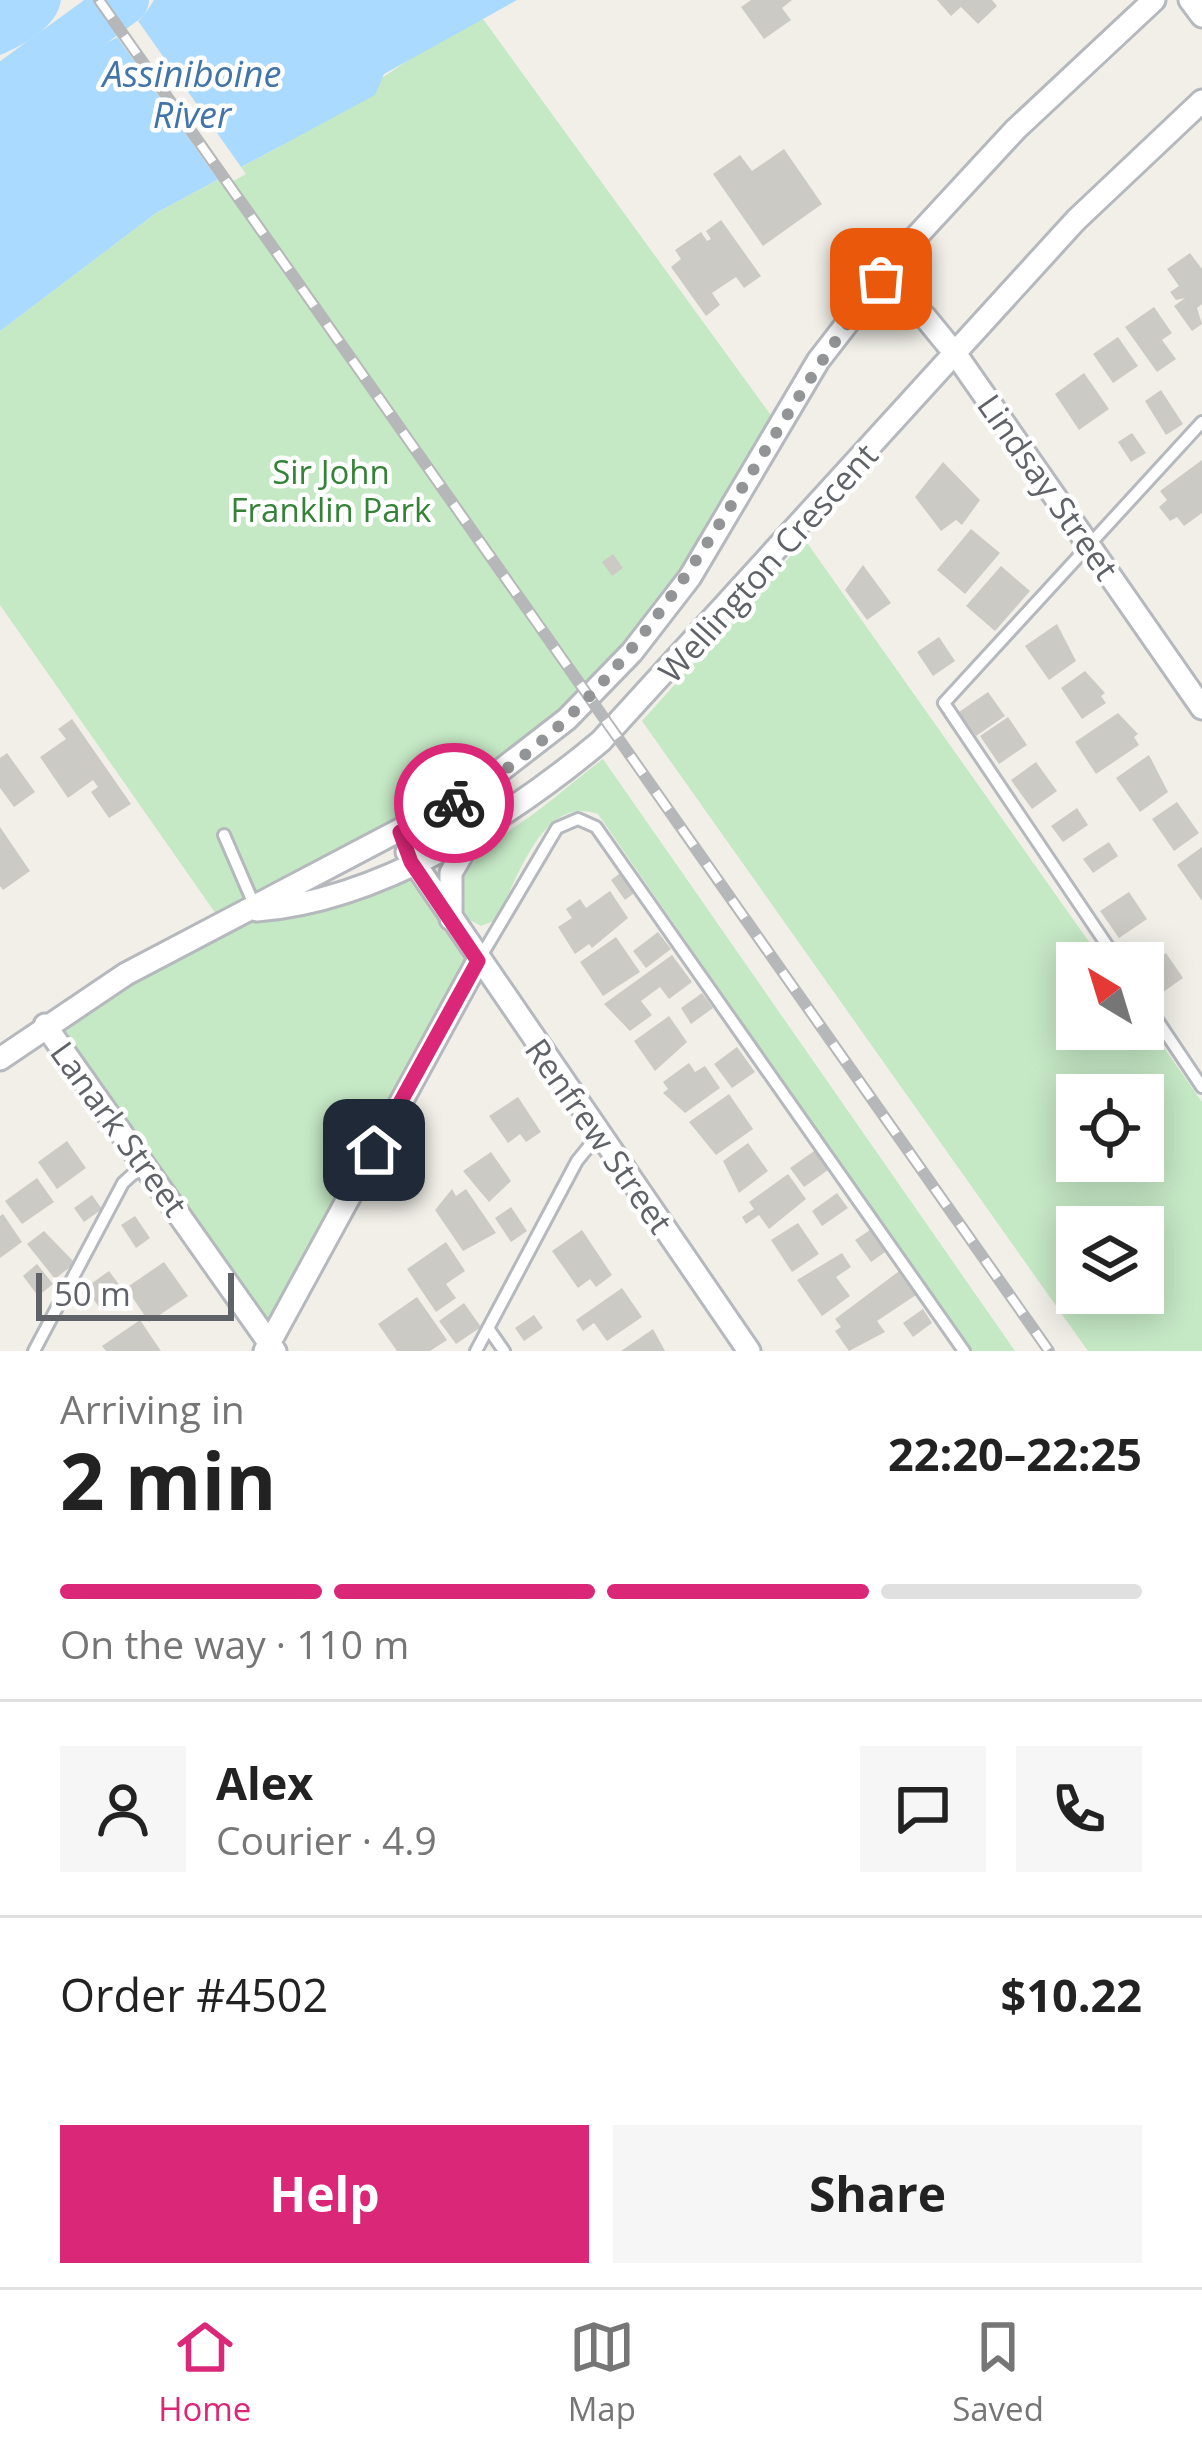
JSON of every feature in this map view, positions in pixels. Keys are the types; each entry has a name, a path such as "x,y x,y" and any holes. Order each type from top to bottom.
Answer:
{"street":[{"name":"Wellington Crescent","path":"0,1059 126,974 256,910 286,885 400,832 508,768 567,719 632,652 716,537 818,361 881,279 1006,139 1154,0"},
{"path":"1190,0 1202,16"},
{"name":"Wellington Crescent","path":"256,910 294,907 476,832 543,789 629,716 1076,220 1202,101"},
{"name":"Lindsay Street","path":"881,279 926,316 957,356 1202,708"},
{"name":"Renfrew Street","path":"400,832 411,862 748,1351"},
{"path":"451,920 452,873 476,832"},
{"path":"270,1348 478,961"},
{"name":"Lanark Street","path":"45,1025 146,1163 270,1348"}],"lane":[{"path":"1105,942 944,703 1202,422"},
{"path":"478,961 557,829 578,819 596,827 964,1351"},
{"path":"224,835 256,910"},
{"path":"1164,1030 1202,1087"},
{"path":"476,1351 577,1161 598,1134"},
{"path":"34,1351 123,1183 146,1163"},
{"path":"488,1328 503,1351"}],"green space":[{"name":"Sir John Franklin Park","path":"483,19 778,425 690,577 538,745 258,908 411,862 478,961 269,1344 45,1025 223,924 0,605 0,331 156,213 279,147 446,35"},
{"path":"805,540 1089,942 1056,942 1056,1050 1164,1048 1202,1102 1202,1351 1088,1351 1062,1314 1164,1314 1164,1206 1056,1206 1056,1306 642,721"},
{"path":"603,759 1015,1351 969,1351 598,814 578,811 547,828 496,920 481,926 468,919 462,884 479,856"}],"water":[{"name":"Assiniboine River","path":"0,0 61,0 46,26 0,55"},
{"name":"Assiniboine River","path":"154,0 517,0 384,74 375,95 156,213 0,331 0,96 117,37 137,23"}],"pier":[{"path":"136,18 246,174 223,187 115,34"}],"building":[{"path":"751,0 792,0 782,8 791,20 764,39 741,7"},
{"path":"937,0 992,0 997,6 978,24 961,7 951,16"},
{"path":"784,149 822,204 763,246 713,174 740,155 752,171"},
{"path":"721,220 761,276 744,288 736,277 712,293 720,305 706,316 671,267 681,259 675,250 701,232 707,241 711,239 706,231"},
{"path":"1190,253 1202,269 1202,304 1197,308 1202,324 1192,331 1174,306 1185,298 1176,300 1170,292 1179,286 1167,269"},
{"path":"1154,307 1172,333 1162,340 1176,359 1157,372 1125,327"},
{"path":"1118,337 1138,366 1113,383 1093,354"},
{"path":"1084,373 1109,409 1079,430 1055,394"},
{"path":"1161,390 1183,424 1166,435 1145,401"},
{"path":"1132,433 1146,453 1131,462 1118,442"},
{"path":"1202,460 1202,513 1184,526 1177,517 1170,521 1159,507 1167,500 1160,491"},
{"path":"943,462 980,500 962,525 956,520 941,531 915,497"},
{"path":"971,529 1000,553 965,594 937,570"},
{"path":"613,554 623,568 612,576 602,562"},
{"path":"863,565 891,603 867,620 845,590"},
{"path":"1001,566 1030,591 995,631 966,606"},
{"path":"1057,624 1076,661 1049,680 1025,646"},
{"path":"939,637 955,661 933,676 917,652"},
{"path":"1085,671 1105,693 1101,696 1106,703 1082,719 1061,688"},
{"path":"988,692 1005,716 976,736 959,712"},
{"path":"1118,713 1138,734 1134,737 1139,745 1096,774 1075,742"},
{"path":"1008,717 1027,745 999,764 980,736"},
{"path":"72,719 131,804 109,818 91,792 98,787 93,780 68,798 40,757 66,739 58,729"},
{"path":"7,753 35,792 14,807 0,788 0,758"},
{"path":"1149,755 1168,792 1140,812 1116,778"},
{"path":"1036,762 1057,791 1032,809 1011,780"},
{"path":"1177,802 1199,833 1174,851 1152,819"},
{"path":"1077,808 1088,825 1063,842 1051,826"},
{"path":"0,827 30,871 3,890 0,886"},
{"path":"1109,842 1118,856 1093,873 1083,859"},
{"path":"1202,847 1202,901 1177,865"},
{"path":"623,871 637,891 625,900 611,880"},
{"path":"610,891 628,918 592,948 589,944 575,954 558,927 572,918 566,909 580,899 586,908"},
{"path":"1129,892 1147,919 1119,938 1100,911"},
{"path":"658,932 671,949 646,968 633,951"},
{"path":"616,937 640,972 603,996 580,962"},
{"path":"1164,954 1183,978 1164,991"},
{"path":"672,955 692,982 669,999 660,987 641,1001 652,1015 630,1031 604,1004"},
{"path":"702,993 713,1008 691,1024 681,1008"},
{"path":"669,1016 687,1042 655,1071 634,1041"},
{"path":"737,1047 755,1072 732,1088 714,1064"},
{"path":"689,1063 695,1072 705,1066 720,1088 685,1113 663,1093 668,1089 663,1082"},
{"path":"729,1094 753,1129 716,1155 689,1122"},
{"path":"518,1097 541,1132 526,1142 520,1134 508,1143 489,1116"},
{"path":"67,1141 86,1168 57,1189 38,1162"},
{"path":"748,1143 768,1171 739,1193 723,1161"},
{"path":"817,1149 831,1168 804,1187 790,1168"},
{"path":"491,1152 511,1181 489,1202 463,1171"},
{"path":"788,1174 806,1199 769,1229 759,1215 746,1224 742,1217 754,1209 749,1202"},
{"path":"37,1178 54,1202 22,1224 5,1201"},
{"path":"452,1189 456,1196 466,1189 496,1233 463,1251 435,1210"},
{"path":"837,1193 848,1208 822,1226 812,1211"},
{"path":"92,1195 102,1209 84,1222 74,1208"},
{"path":"511,1207 527,1231 511,1242 495,1218"},
{"path":"0,1216 22,1242 0,1258"},
{"path":"135,1216 150,1238 136,1248 121,1225"},
{"path":"798,1223 819,1254 792,1272 771,1240"},
{"path":"873,1228 888,1250 871,1262 855,1240"},
{"path":"582,1230 612,1275 596,1287 590,1279 578,1288 552,1251"},
{"path":"44,1231 75,1263 55,1279 27,1244"},
{"path":"446,1242 465,1271 446,1284 456,1298 436,1312 407,1269"},
{"path":"842,1253 851,1267 836,1277 850,1296 822,1316 797,1280"},
{"path":"164,1262 188,1296 149,1322 126,1288"},
{"path":"37,1264 53,1284 38,1296 23,1276"},
{"path":"902,1269 919,1293 877,1321 885,1332 849,1351 835,1331 841,1327 835,1319"},
{"path":"109,1271 126,1294 102,1311 85,1288"},
{"path":"622,1288 642,1317 607,1341 594,1323 583,1331 576,1320"},
{"path":"417,1297 447,1340 430,1351 397,1351 378,1324"},
{"path":"464,1303 481,1327 456,1344 439,1321"},
{"path":"923,1309 932,1323 913,1337 903,1323"},
{"path":"534,1315 543,1328 524,1341 515,1328"},
{"path":"140,1320 161,1351 106,1351 102,1346"},
{"path":"653,1329 665,1351 621,1351"}],"waterway":[{"name":"Assiniboine River","path":"0,91 125,0"}],"railway":[{"path":"99,0 1049,1351"}],"way so far":[{"path":"454,803 538,745 632,652 716,537 818,361 881,279"}],"route":[{"path":"374,1150 478,961 411,862 400,832 454,803"}]}
